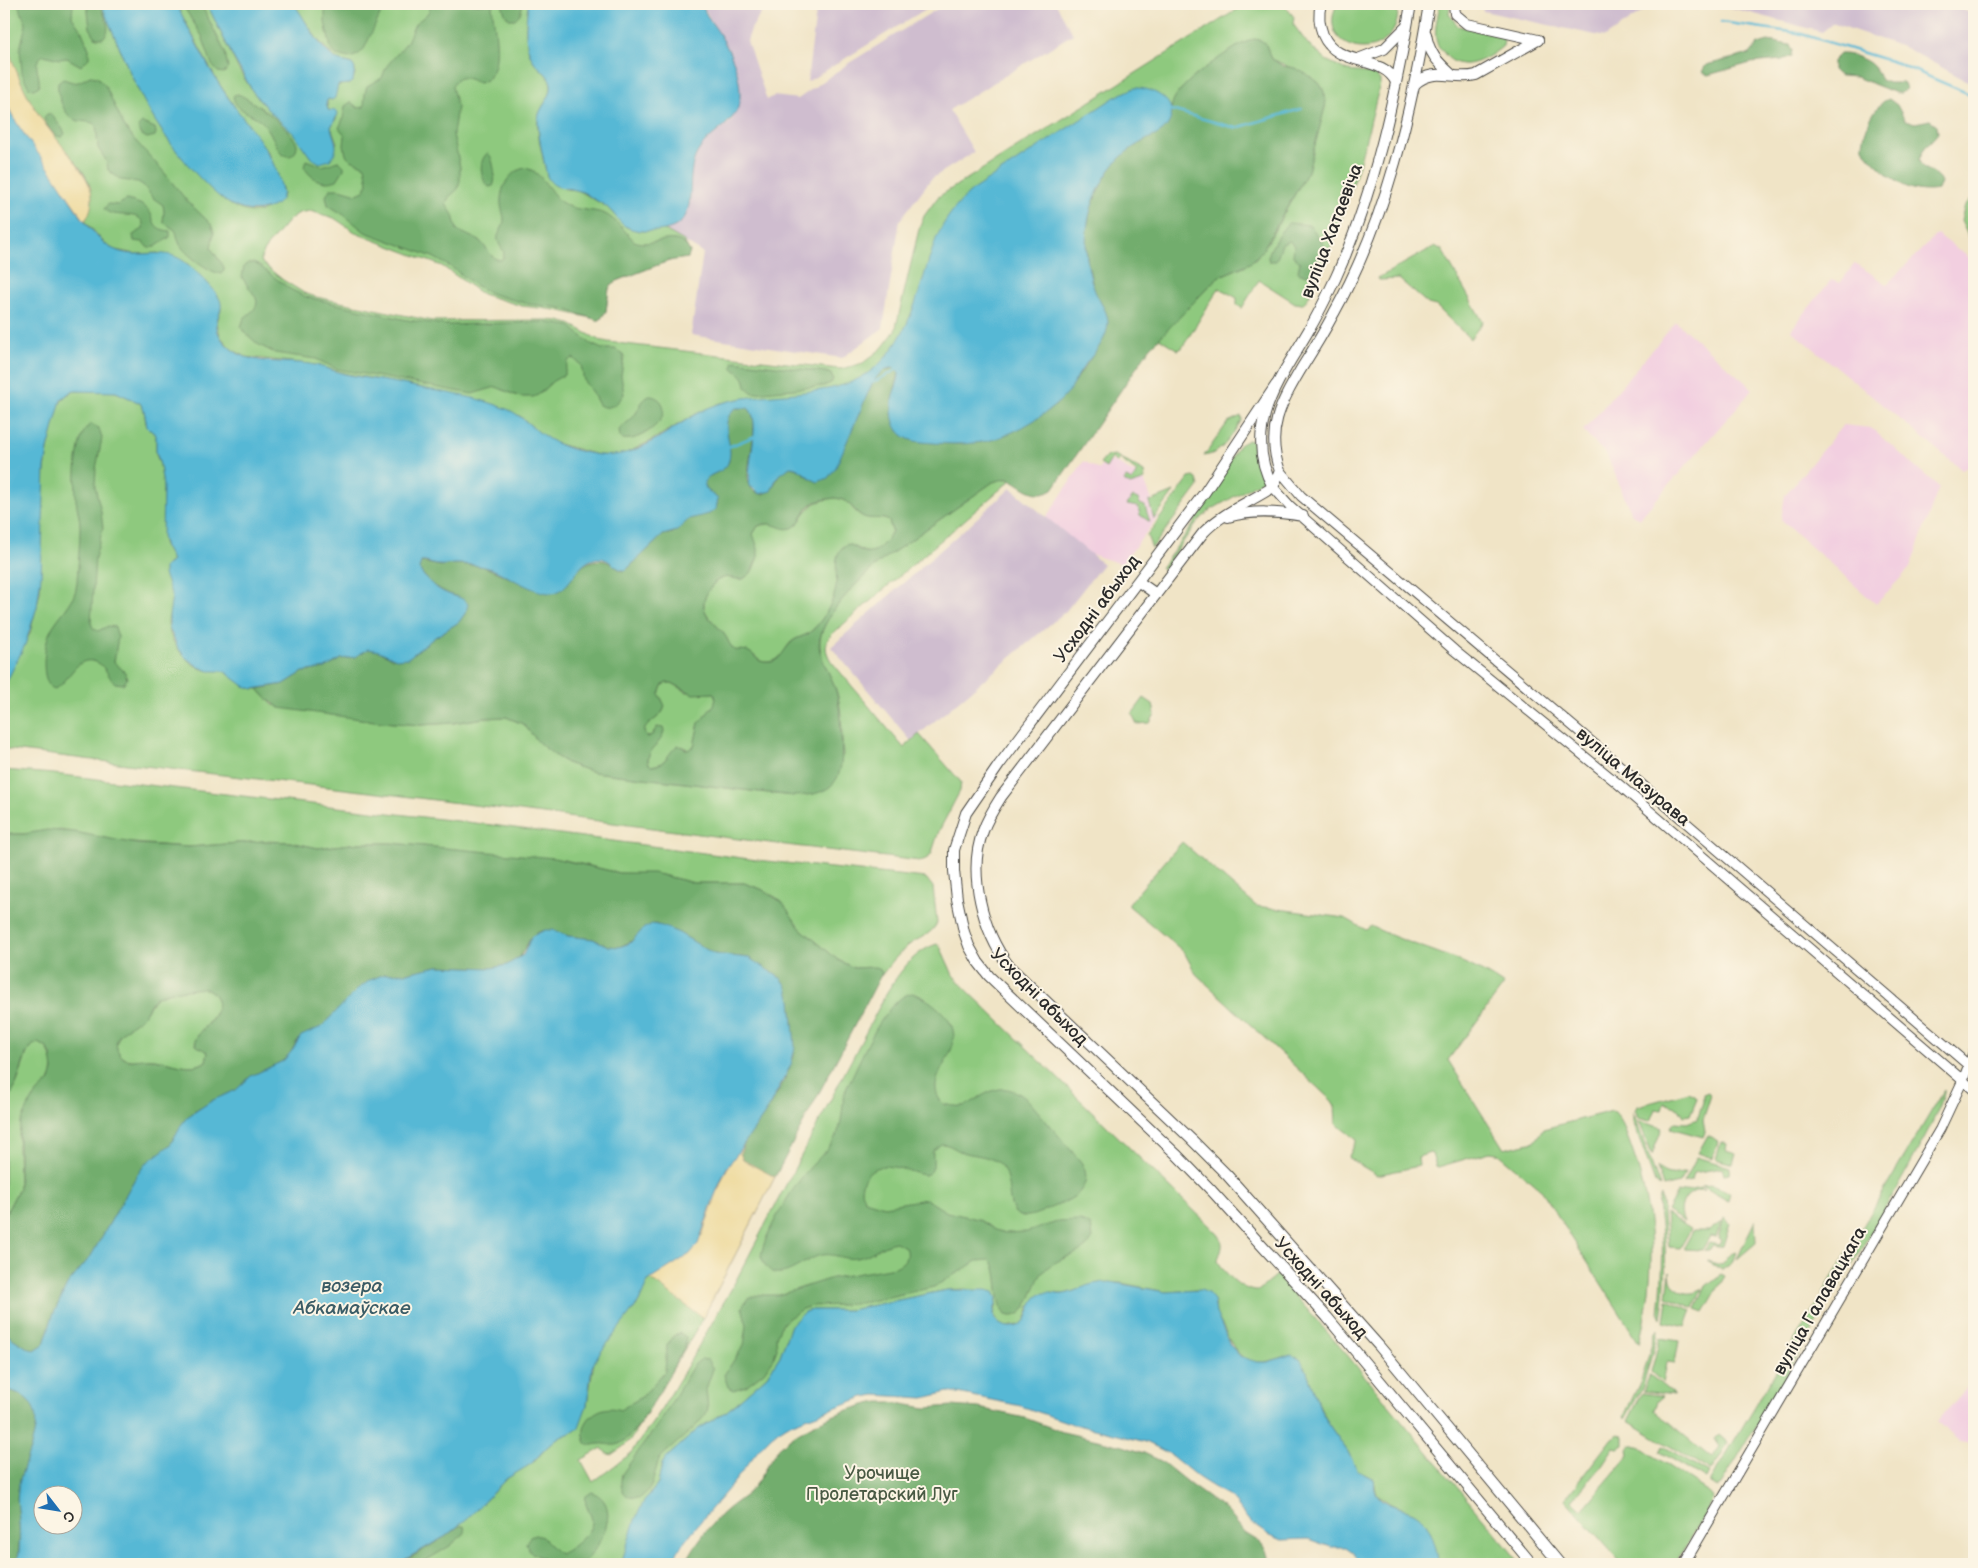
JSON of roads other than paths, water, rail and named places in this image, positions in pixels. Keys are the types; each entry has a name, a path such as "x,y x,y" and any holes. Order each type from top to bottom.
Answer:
{"main road":[{"path":"1321,4 1319,19 1325,39 1334,50 1354,60 1382,69 1392,76 1396,82"},
{"name":"вуліца Хатаевіча","path":"1274,487 1263,463 1261,437 1265,414 1276,385 1311,326 1336,275 1356,224 1375,168 1396,82 1411,4"},
{"name":"вуліца Хатаевіча","path":"1280,471 1274,451 1274,439 1280,408 1335,312 1364,253 1393,171 1415,84 1429,4"},
{"path":"1415,84 1422,78 1430,75 1453,75 1468,78 1538,40 1467,24 1457,18 1453,12 1454,4"},
{"path":"1354,60 1384,50 1407,26"},
{"path":"1425,28 1429,48 1435,60 1453,75"},
{"name":"Усходні абыход","path":"1276,385 1205,492 978,793 966,813 954,850 954,871 964,932 978,962 989,976 1176,1154 1320,1311 1532,1564"},
{"path":"1274,487 1280,471"},
{"name":"вуліца Мазурава","path":"1280,471 1301,496 1971,1068"},
{"name":"Усходні абыход","path":"1274,487 1218,520 1203,533 1001,797 982,832 978,851 982,909 993,942 1010,966 1192,1140 1233,1182 1379,1346 1560,1564"},
{"name":"вуліца Мазурава","path":"1274,487 1303,516 1455,650 1616,782 1974,1090"},
{"path":"1218,520 1237,514 1258,512 1303,516"},
{"path":"1349,556 1359,544"},
{"path":"1139,582 1156,594"},
{"name":"вуліца Галавацкага","path":"1684,1564 1940,1129 1963,1080 1971,1068 1974,1051"}],"water":[{"path":"101,4 176,4 216,80 266,149 278,175 282,190 282,196 278,203 259,210 239,208 229,204 212,191 197,175 172,146 151,114 131,74"},
{"path":"207,4 294,4 325,50 338,60 353,65 355,69 353,81 349,84 338,85 335,98 332,100 328,99 326,103 328,110 337,111 338,114 331,127 336,148 330,160 320,163 311,158 293,133 271,113 253,92 233,57"},
{"path":"528,4 702,4 734,62 740,86 739,104 731,119 699,150 691,174 690,200 687,211 682,221 673,228 657,231 630,229 622,224 607,207 581,191 560,187 550,181 547,176 541,147 538,119 550,94 551,84 548,77 530,54 526,33"},
{"path":"1134,88 1149,90 1164,98 1169,104 1171,118 1162,132 1134,147 1114,164 1100,187 1092,207 1086,243 1088,268 1097,295 1108,318 1106,334 1064,397 1037,419 1015,431 992,440 967,444 929,443 905,437 900,433 893,420 893,395 899,373 895,368 891,368 878,376 871,386 836,467 828,478 818,482 794,467 790,467 777,477 771,491 760,494 750,486 749,478 754,433 752,414 748,408 736,408 730,414 727,426 730,453 727,465 704,482 706,489 718,499 716,509 709,514 689,519 677,531 663,535 626,570 618,568 602,558 596,559 584,564 563,589 558,592 545,593 521,584 492,569 473,565 441,565 421,562 419,569 431,583 442,591 463,599 468,604 466,612 459,622 435,637 408,658 396,659 379,651 368,649 355,657 341,659 325,668 303,672 284,684 253,689 244,686 224,671 209,671 186,658 178,648 169,628 172,596 164,574 164,567 172,560 162,537 163,486 156,451 156,435 147,427 144,410 140,403 116,392 75,391 69,393 61,400 48,449 45,468 41,577 37,607 25,645 4,687 4,98 26,137 82,218 108,246 126,253 167,254 174,256 182,260 205,280 220,299 221,308 217,321 218,332 226,344 239,354 264,361 310,364 345,374 475,399 514,412 549,439 563,446 592,454 614,455 642,447 695,415 718,404 751,397 832,388 865,375 882,361 896,344 915,304 936,239 947,218 962,200 974,189 1115,97"},
{"name":"возера Абкамаўскае","path":"652,924 679,933 714,954 749,958 782,979 786,985 791,1000 795,1047 791,1065 765,1114 726,1169 698,1244 690,1254 648,1281 639,1302 597,1357 592,1367 587,1405 579,1427 575,1431 556,1439 531,1464 506,1479 470,1516 446,1536 397,1564 17,1564 20,1538 17,1495 35,1432 36,1418 32,1405 22,1395 4,1389 4,1333 29,1349 35,1350 44,1344 53,1315 67,1285 91,1256 137,1175 146,1163 170,1145 187,1117 213,1100 236,1090 251,1076 283,1061 301,1036 321,1027 358,989 370,980 385,974 406,973 438,966 491,968 507,965 523,955 532,936 545,930 553,930 568,936 593,939 608,946 619,947 630,943 644,928"},
{"path":"1111,1282 1166,1292 1201,1290 1208,1293 1214,1300 1216,1313 1230,1345 1241,1357 1257,1362 1267,1362 1291,1355 1300,1359 1306,1369 1320,1408 1358,1471 1374,1479 1375,1490 1383,1500 1413,1512 1423,1519 1433,1538 1439,1564 1359,1564 1353,1552 1346,1547 1331,1547 1308,1539 1282,1540 1268,1534 1250,1522 1231,1498 1199,1478 1168,1453 1146,1442 1070,1423 1021,1406 948,1392 924,1398 875,1395 864,1397 787,1425 763,1445 690,1534 670,1564 621,1564 635,1520 643,1503 658,1484 662,1464 666,1458 698,1429 727,1411 767,1376 780,1356 791,1325 804,1312 812,1310 850,1310 947,1290 986,1290 994,1292 997,1298 994,1313 997,1321 1003,1326 1012,1327 1024,1322 1034,1300 1041,1294 1066,1293 1092,1284"}],"waterway":[{"path":"1721,22 1798,33 1897,63 1974,96"},
{"path":"1171,110 1236,128 1301,109"},
{"path":"872,383 900,368"},
{"path":"728,447 755,436"}],"park label":[{"name":"Урочище Пролетарский Луг","path":"882,1484"}]}
